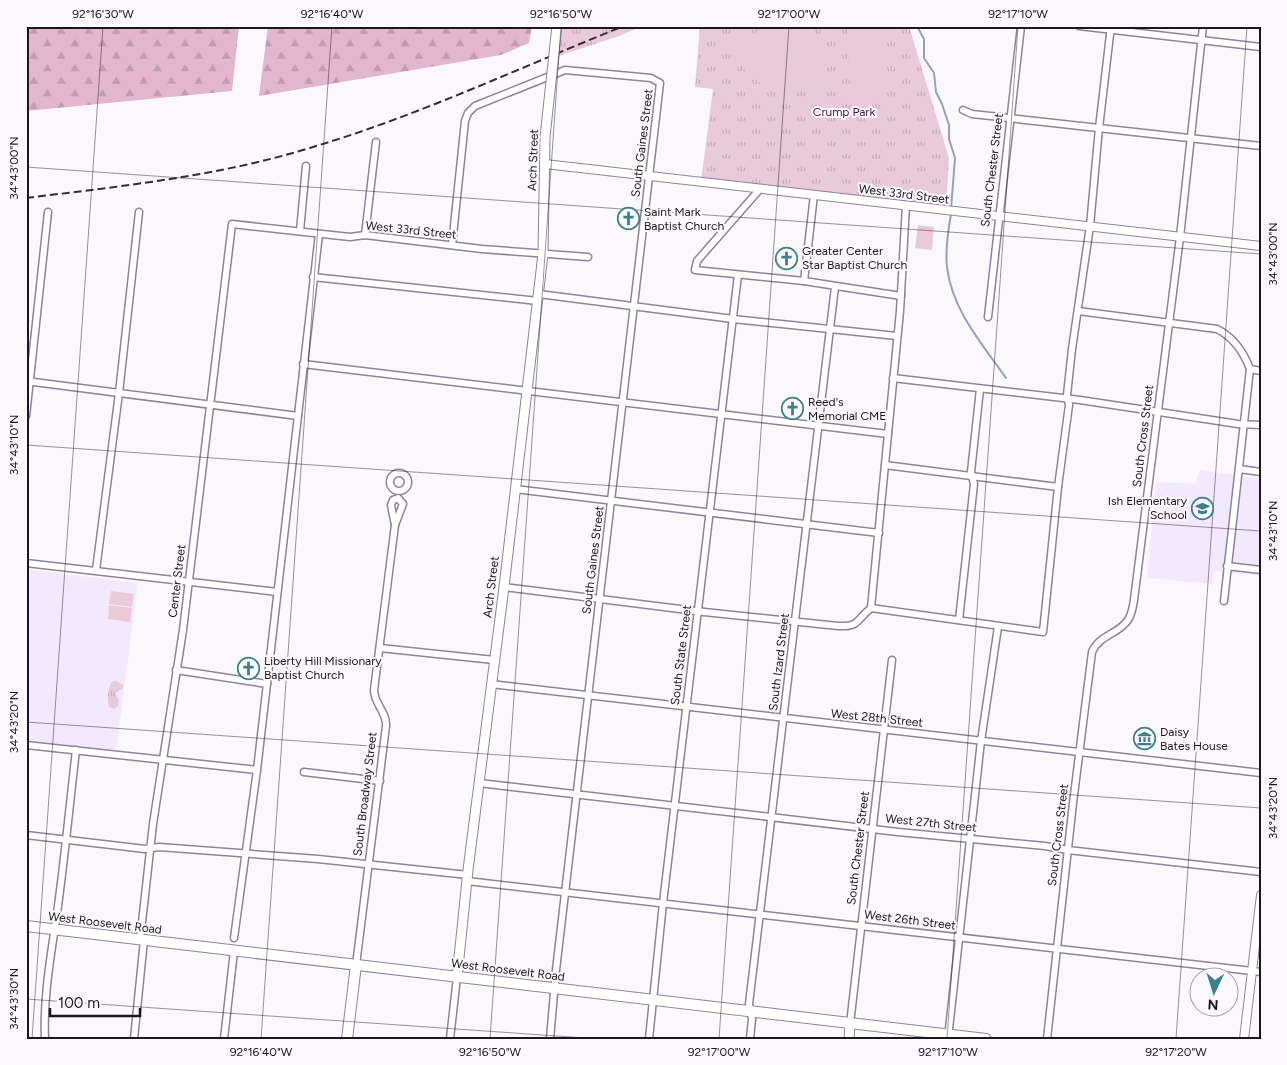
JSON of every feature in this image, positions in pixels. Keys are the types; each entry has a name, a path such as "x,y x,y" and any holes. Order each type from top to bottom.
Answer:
{"main road":[{"name":"Arch Street","path":"458,977 467,878 543,254 545,137 557,26"},
{"name":"West Roosevelt Road","path":"26,926 652,999 948,1037 986,1039"},
{"name":"South Broadway Street","path":"347,1039 356,965"},
{"name":"South Chester Street","path":"849,1039 850,1024"}],"street":[{"name":"South Chester Street","path":"988,317 1021,26"},
{"path":"1079,26 1110,28 1261,47"},
{"name":"South Cross Street","path":"1047,1039 1068,850 1094,649 1098,642 1126,622 1132,610 1159,412 1203,26"},
{"path":"871,608 1044,632 1058,487 1069,405 1072,349 1090,226 1110,28"},
{"name":"South Gaines Street","path":"452,245 465,121 468,113 480,103 565,70 651,78 660,83 554,982 550,1039"},
{"path":"964,110 972,114 1010,119 1261,146"},
{"path":"365,235 376,142"},
{"name":"West 33rd Street","path":"545,164 1261,246"},
{"path":"300,231 306,166"},
{"path":"760,189 697,261 695,270 804,282 901,296"},
{"path":"804,282 814,195"},
{"path":"504,586 698,611 795,621 850,626 857,622 871,608 901,296 906,205"},
{"path":"26,416 28,381 48,212"},
{"path":"96,570 119,393 139,212"},
{"name":"West 33rd Street","path":"232,224 350,237 365,235 588,257"},
{"name":"Center Street","path":"134,1039 150,849 189,582 232,224"},
{"path":"234,938 257,770 319,234"},
{"name":"South State Street","path":"649,1039 674,805 738,275"},
{"path":"313,277 634,306 733,319 897,336"},
{"name":"South Izard Street","path":"750,1039 752,1019 749,1004 835,287"},
{"path":"1078,311 1169,324 1209,327 1225,333 1240,349 1250,369 1224,601"},
{"path":"303,364 888,434"},
{"path":"1250,369 1261,371"},
{"path":"893,378 1261,425"},
{"path":"28,381 298,416"},
{"path":"959,620 974,484 972,476 980,389"},
{"path":"885,466 1058,487"},
{"path":"1239,469 1261,472"},
{"path":"515,489 879,533"},
{"name":"South Broadway Street","path":"356,965 370,865 386,719 374,694 395,526 403,504 398,495 391,505 395,526"},
{"path":"26,563 277,592"},
{"path":"1227,566 1261,570"},
{"path":"948,1037 969,839 998,627"},
{"path":"380,648 494,660"},
{"name":"South Chester Street","path":"850,1024 892,660"},
{"path":"176,670 267,684"},
{"name":"West 28th Street","path":"491,684 1261,773"},
{"path":"26,745 257,770"},
{"path":"45,1039 45,1006 52,937 55,930 67,840 76,750"},
{"path":"304,772 380,781"},
{"name":"West 27th Street","path":"479,783 1261,872"},
{"name":"West 26th Street","path":"26,835 150,849 158,847 246,853 370,865 565,892 1257,971"},
{"path":"1244,1039 1257,971 1261,894"},
{"path":"224,1039 234,951"},
{"path":"450,1039 458,977"}],"shaded area":[{"path":"1200,470 1261,479 1261,576 1215,571 1212,584 1147,578 1156,482 1195,484"},
{"path":"26,569 138,583 116,752 26,741"}],"green space":[{"path":"26,26 239,26 232,91 26,111"},
{"path":"268,26 532,26 529,43 501,55 259,96"},
{"path":"557,26 642,26 622,35 553,58"},
{"name":"Crump Park","path":"700,26 909,26 949,158 946,210 701,181 713,89 695,87"},
{"path":"771,26 814,26 830,88 800,91 784,90 756,80 745,70 739,57 737,41"},
{"path":"847,26 882,26 886,102 851,104"},
{"path":"918,225 934,227 932,250 915,248"},
{"path":"111,591 134,594 132,607 109,604"},
{"path":"109,605 132,608 130,622 108,619"},
{"path":"113,681 123,685 123,688 115,693 119,700 118,706 114,709 109,707 108,697"}],"waterway":[{"path":"917,26 924,39 924,58 934,73 936,92 949,125 949,139 955,158 951,209"},
{"path":"951,214 946,261 955,298 969,326 1006,378"}],"railway":[{"path":"26,198 207,173 243,166 313,147 431,105 624,26"}],"place":[{"name":"Saint Mark Baptist Church","path":"628,219"},
{"name":"Greater Center Star Baptist Church","path":"786,258"},
{"name":"Reed's Memorial CME","path":"792,409"},
{"name":"Ish Elementary School","path":"1203,508"},
{"name":"Liberty Hill Missionary Baptist Church","path":"248,668"},
{"name":"Daisy Bates House","path":"1144,739"}]}
